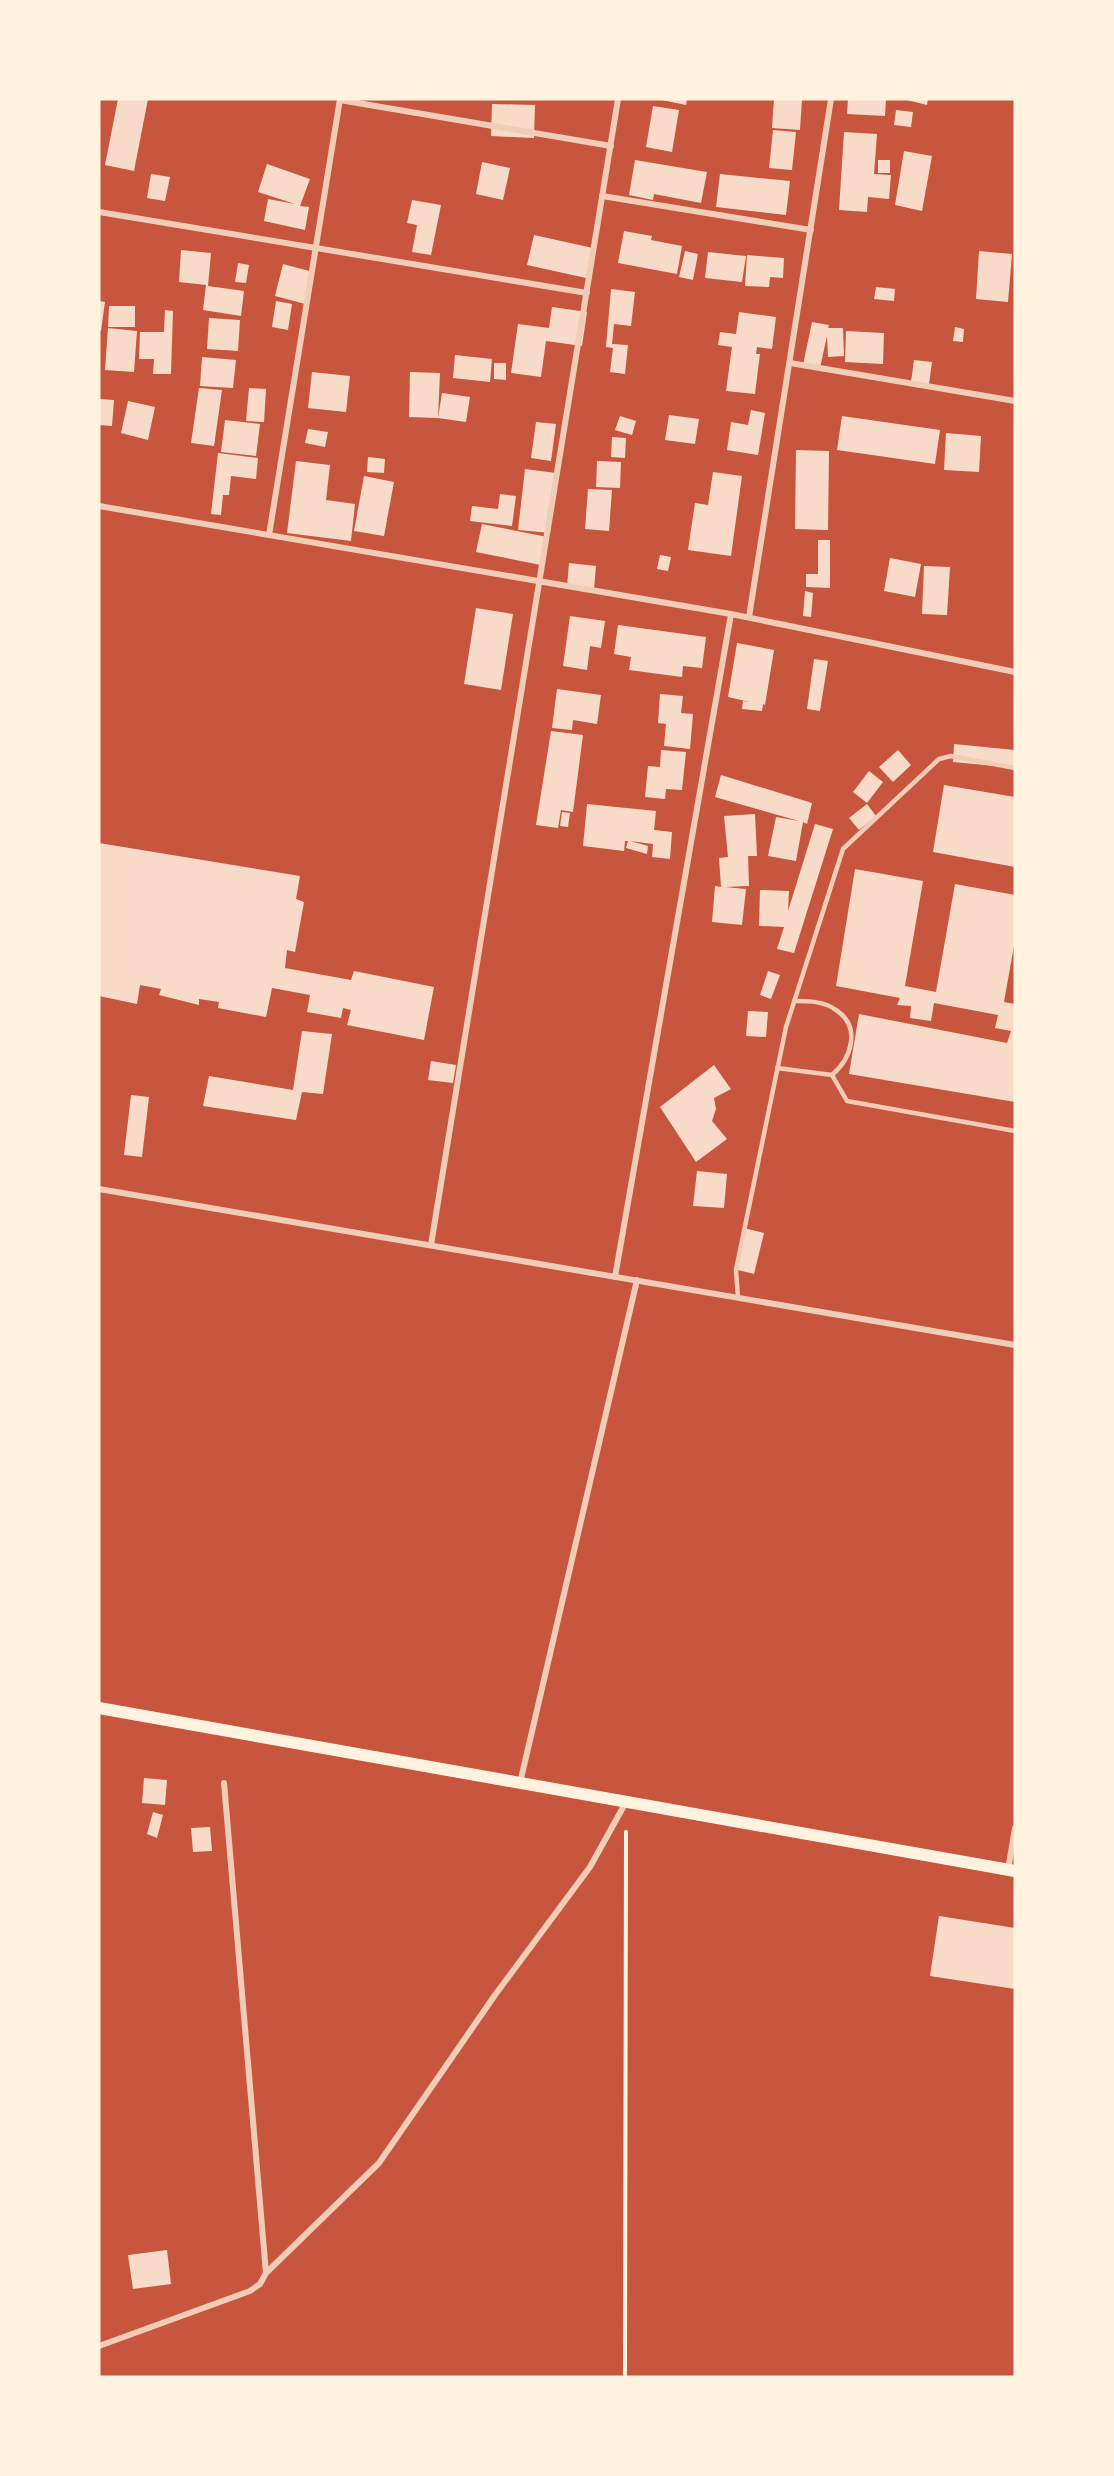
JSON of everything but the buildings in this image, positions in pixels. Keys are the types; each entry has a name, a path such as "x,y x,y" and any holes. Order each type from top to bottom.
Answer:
{"main road":[{"path":"99,1708 1011,1870"}],"street":[{"path":"431,1245 618,99"},
{"path":"749,617 831,99"},
{"path":"269,535 340,100 610,146"},
{"path":"602,196 811,230"},
{"path":"99,212 587,293"},
{"path":"789,363 1015,401"},
{"path":"99,506 749,617 1015,672"},
{"path":"615,1277 730,614"},
{"path":"99,1189 1015,1344"},
{"path":"520,1784 637,1280"},
{"path":"224,1783 266,2273"},
{"path":"99,2346 250,2291 260,2284 266,2273 379,2163 495,1995 590,1867 626,1802"},
{"path":"1011,1870 1015,1828"}],"lane":[{"path":"738,1298 736,1270 777,1068 794,1001 843,849 939,759 951,756 1015,768"},
{"path":"777,1068 832,1075 843,1066 852,1047 850,1026 837,1010 817,1002 794,1001"},
{"path":"832,1075 847,1101 1015,1131"}],"path":[{"path":"625,2377 626,1802"}]}
